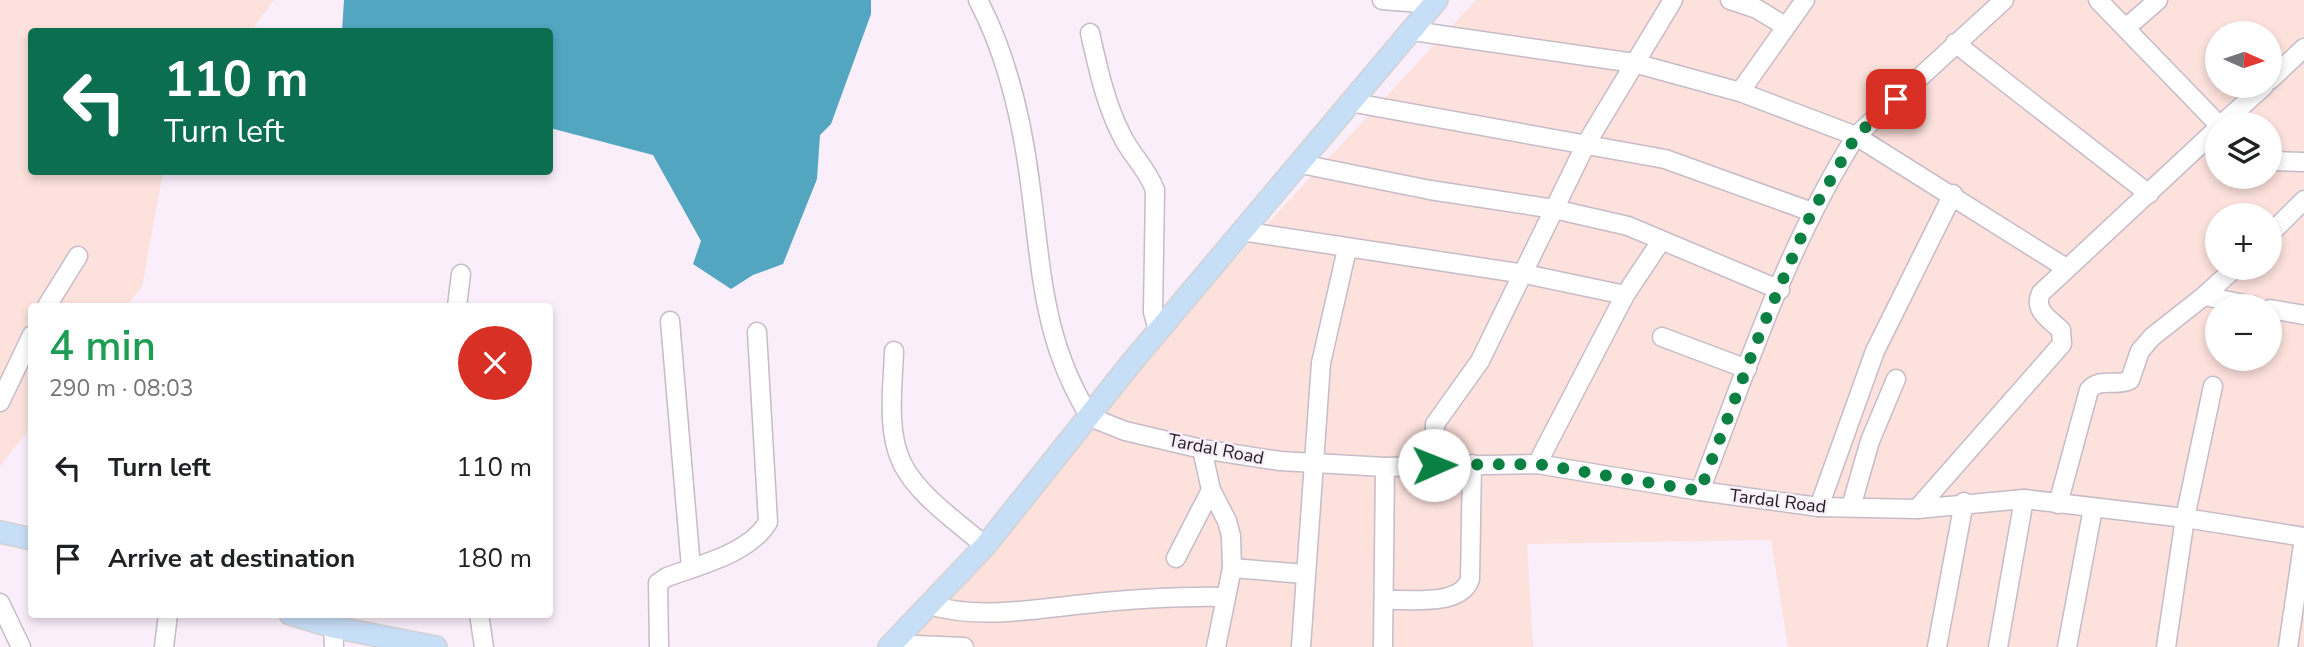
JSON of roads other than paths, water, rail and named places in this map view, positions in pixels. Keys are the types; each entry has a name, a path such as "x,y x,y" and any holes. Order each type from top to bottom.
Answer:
{"main road":[{"path":"890,646 985,546 1158,331 1435,2"},
{"path":"0,532 28,538"},
{"path":"297,618 333,637 436,647"}],"street":[{"path":"978,0 994,30 1017,108 1050,326 1061,365 1090,418"},
{"path":"1382,0 1435,2"},
{"path":"1434,465 1435,424 1479,361 1525,274 1586,144 1672,0"},
{"path":"1730,0 1757,9 1785,26"},
{"path":"1740,92 1805,0"},
{"path":"1700,491 1812,212 1856,136 2004,0"},
{"path":"2098,0 2206,112"},
{"path":"2126,28 2158,0"},
{"path":"1413,31 1634,63 1740,92 1856,136 1953,194 2066,268"},
{"path":"1090,33 1105,98 1122,136 1149,175 1155,190 1153,312 1158,331"},
{"path":"1955,43 2149,194"},
{"path":"2282,69 2304,48"},
{"path":"2235,112 2250,98"},
{"path":"1349,103 1665,159 1812,212"},
{"path":"1917,509 2062,344 2061,330 2039,310 2041,293 2205,140"},
{"path":"2282,161 2304,162"},
{"path":"1301,164 1430,190 1554,209 1628,226 1780,290"},
{"path":"1819,507 1875,351 1953,194"},
{"path":"2282,221 2304,200"},
{"path":"1241,231 1525,274 1625,295"},
{"path":"1537,464 1625,295 1661,241"},
{"path":"1301,647 1321,363 1347,249"},
{"path":"49,303 78,256"},
{"path":"457,303 461,274"},
{"path":"2059,504 2089,390 2099,383 2123,384 2130,380 2140,351 2152,337 2222,280"},
{"path":"2282,311 2304,315"},
{"path":"670,321 691,568"},
{"path":"659,647 659,583 749,543 762,534 768,522 757,332"},
{"path":"1662,337 1747,369"},
{"path":"0,402 28,343"},
{"path":"894,351 892,412 895,440 902,463 918,486 985,546"},
{"path":"1851,508 1870,441 1896,379"},
{"path":"2166,647 2185,518 2213,386"},
{"name":"Tardal Road","path":"1090,418 1125,430 1202,449 1313,463 1385,467 1537,464 1700,491 1819,507 1917,509 1964,502 2024,499 2185,518 2304,537"},
{"path":"1202,449 1211,490 1227,521 1232,568 1216,647"},
{"path":"1384,600 1448,597 1460,595 1466,589 1470,579 1472,464"},
{"path":"1383,647 1385,467"},
{"path":"1176,558 1211,490"},
{"path":"1998,647 2024,499"},
{"path":"1937,647 1964,502"},
{"path":"2067,647 2093,508"},
{"path":"2288,647 2304,537"},
{"path":"1232,568 1305,574"},
{"path":"929,605 958,611 1000,613 1164,596 1226,597"},
{"path":"0,603 21,647"},
{"path":"164,647 168,618"},
{"path":"480,618 484,647"},
{"path":"890,646 964,647"}],"water":[{"path":"344,0 871,0 871,14 831,124 820,135 817,179 783,264 753,275 731,289 693,264 701,241 653,155 553,129 553,28 342,28"}]}
